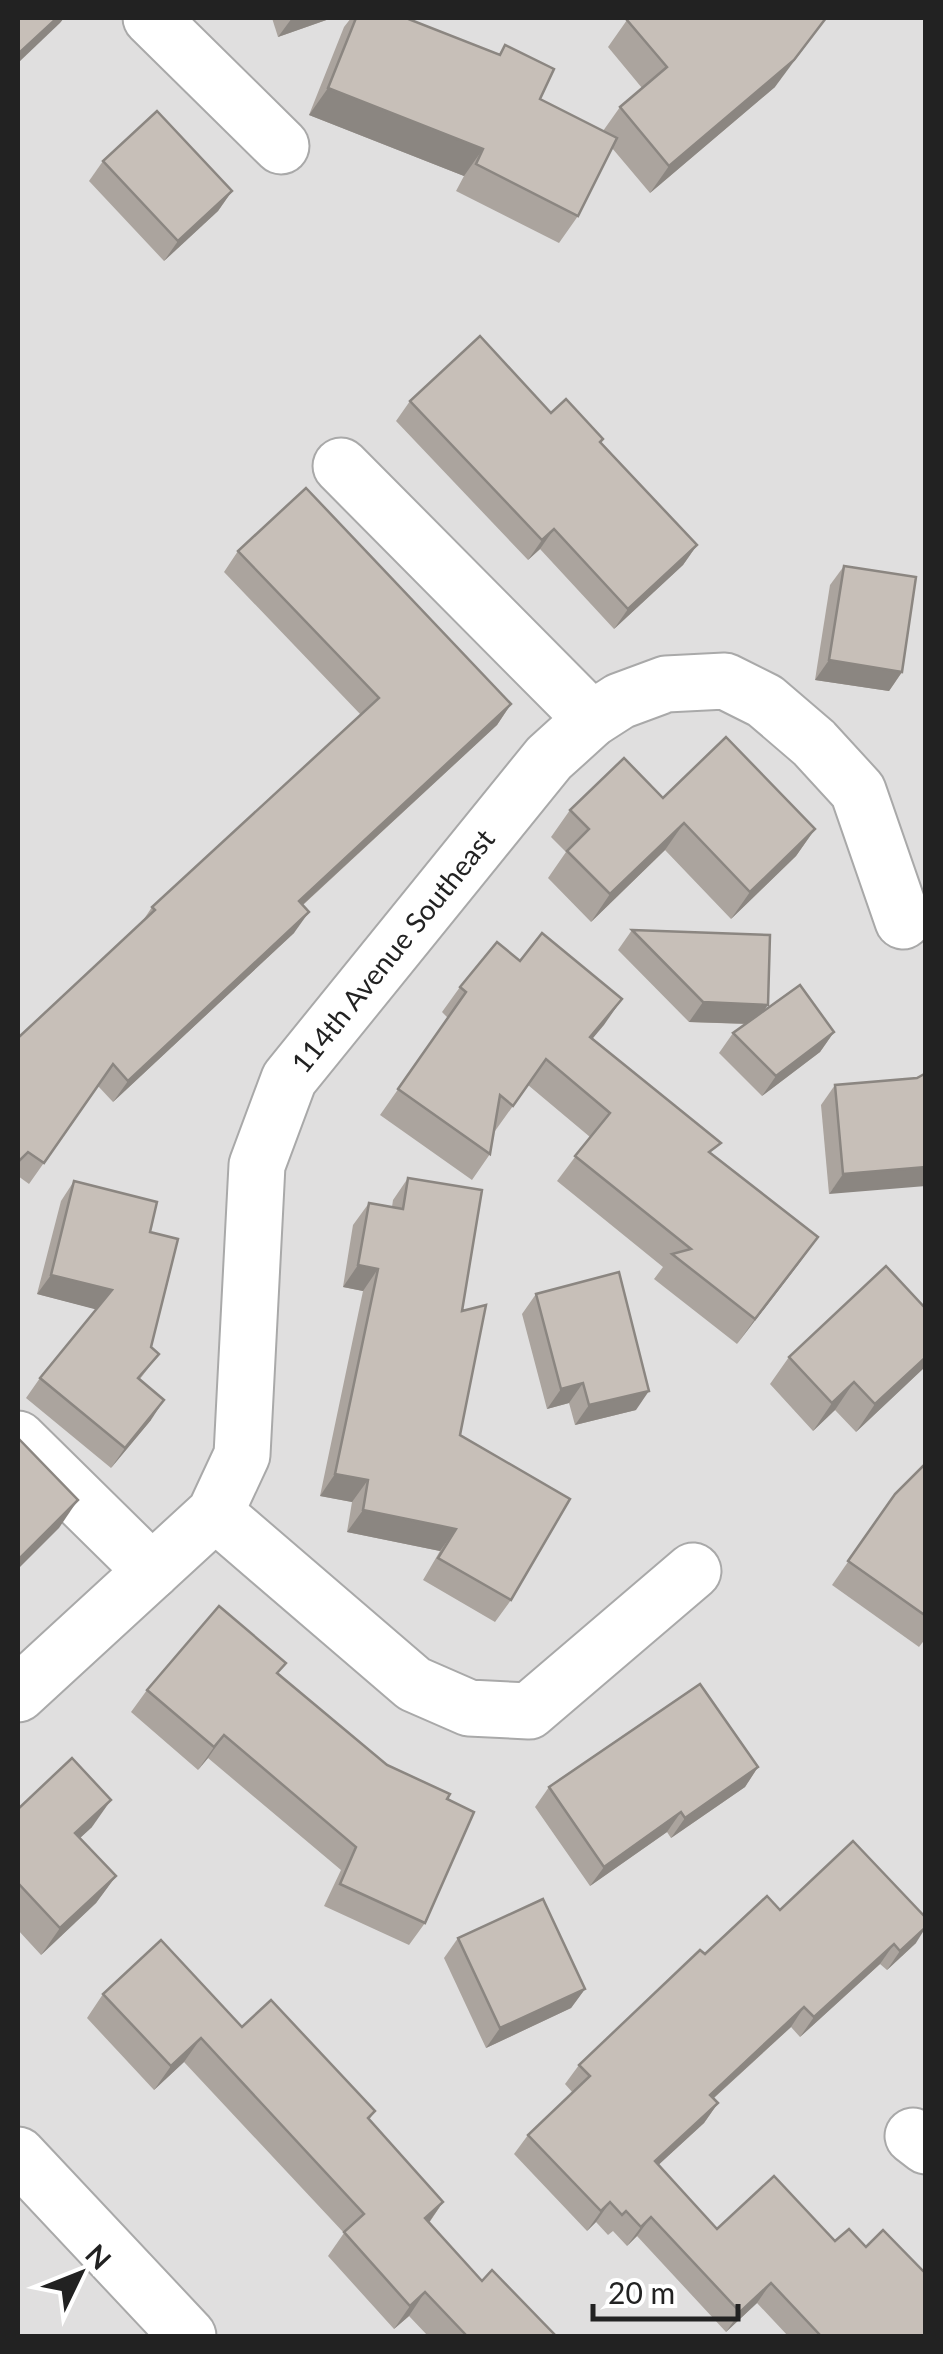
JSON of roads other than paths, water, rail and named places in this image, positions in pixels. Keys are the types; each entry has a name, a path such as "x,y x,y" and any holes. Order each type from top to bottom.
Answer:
{"street":[{"path":"152,18 281,146"},
{"path":"341,466 592,719"},
{"name":"114th Avenue Southeast","path":"18,1694 215,1512 242,1455 257,1165 289,1079 549,758 592,719 620,701 666,684 725,681 765,701 814,743 858,791 903,921"},
{"path":"18,1439 152,1571"},
{"path":"215,1512 414,1684 469,1708 529,1711 693,1571"},
{"path":"18,2155 188,2336"}]}
